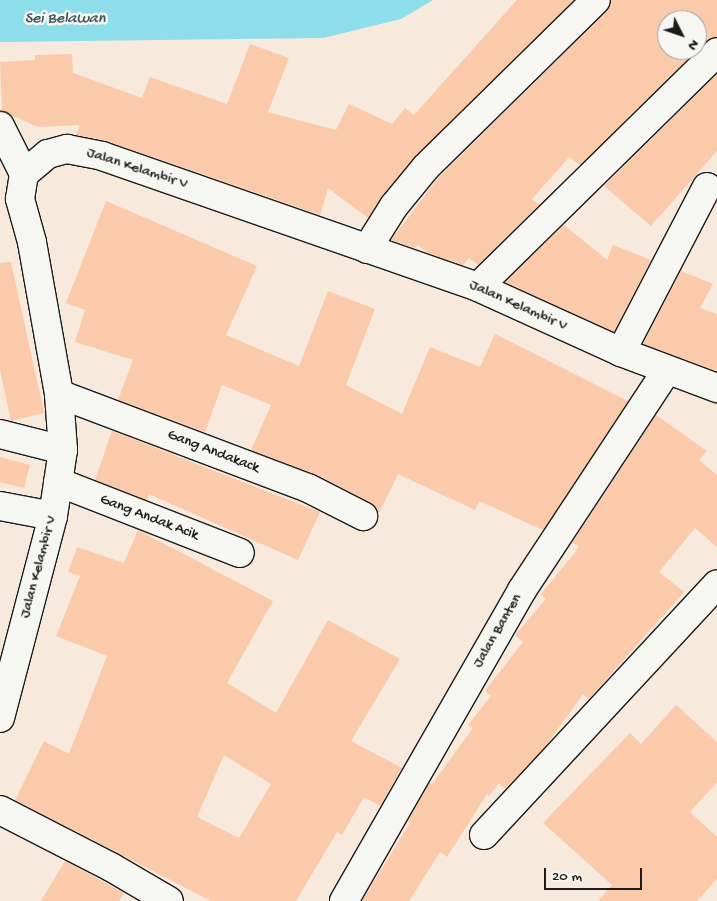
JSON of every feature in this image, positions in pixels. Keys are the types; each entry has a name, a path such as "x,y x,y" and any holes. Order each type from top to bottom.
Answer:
{"street":[{"path":"367,248 394,206 426,167 596,0"},
{"path":"478,287 717,52"},
{"path":"0,126 24,174"},
{"name":"Jalan Kelambir V","path":"0,718 53,516 63,450 59,394 32,242 20,199 24,174 48,154 67,149 85,152 367,248 478,287 621,352 717,388"},
{"path":"621,352 707,187"},
{"name":"Jalan Banten","path":"344,901 522,590 667,370"},
{"name":"Gang Andakack","path":"59,394 308,488 363,516"},
{"path":"0,434 63,450"},
{"name":"Gang Andak Acik","path":"58,482 240,553"},
{"path":"0,506 53,516"},
{"path":"484,835 717,584"},
{"path":"0,810 111,867 169,901"}],"water":[{"name":"Sei Belawan","path":"0,0 433,0 401,19 323,38 0,42"}],"building":[{"path":"517,0 574,0 415,156 368,218 328,188 320,215 107,141 76,135 80,125 38,127 2,111 0,62 35,60 35,55 72,54 73,73 142,98 150,77 227,104 250,44 289,58 268,112 336,130 349,104 392,124 405,108 414,115"},
{"path":"611,0 717,0 717,37 707,41 707,10 657,10 657,60 687,60 580,165 569,157 532,199 539,205 478,265 469,258 463,265 427,253 418,245 415,248 391,240 438,178 607,11"},
{"path":"717,74 717,151 651,226 604,186"},
{"path":"106,201 257,266 226,335 299,366 328,291 375,309 346,385 402,414 430,347 480,367 495,334 628,401 543,530 479,501 475,510 398,474 379,513 370,502 315,474 251,450 271,405 222,385 205,432 118,400 133,360 75,342 85,310 66,303"},
{"path":"564,225 607,260 613,245 651,260 614,332 505,282"},
{"path":"11,262 44,413 11,421 0,370 0,263"},
{"path":"681,271 713,284 700,308 717,314 717,371 643,344"},
{"path":"656,415 707,451 699,460 717,475 717,547 695,528 659,572 684,592 589,699 583,694 545,747 505,789 499,783 489,796 487,794 447,857 440,852 409,901 362,901 410,823 408,821 429,783 432,784 473,728 468,725 491,696 485,691 523,642 515,635 546,599 541,594 574,554 579,546 572,543"},
{"path":"112,431 320,512 298,560 149,494 147,500 95,480"},
{"path":"0,457 30,465 24,488 0,482"},
{"path":"138,530 273,601 227,683 276,713 328,620 400,659 351,741 402,768 380,806 364,797 342,835 337,832 296,901 211,901 15,800 44,741 69,754 107,656 56,636 80,576 68,572 77,547 124,563","holes":["224,755 271,784 239,838 197,817"]},
{"path":"676,705 717,742 717,782 690,812 717,837 717,879 697,901 598,901 612,885 543,823 630,733 641,744"},
{"path":"65,861 124,893 119,901 41,901"}]}
